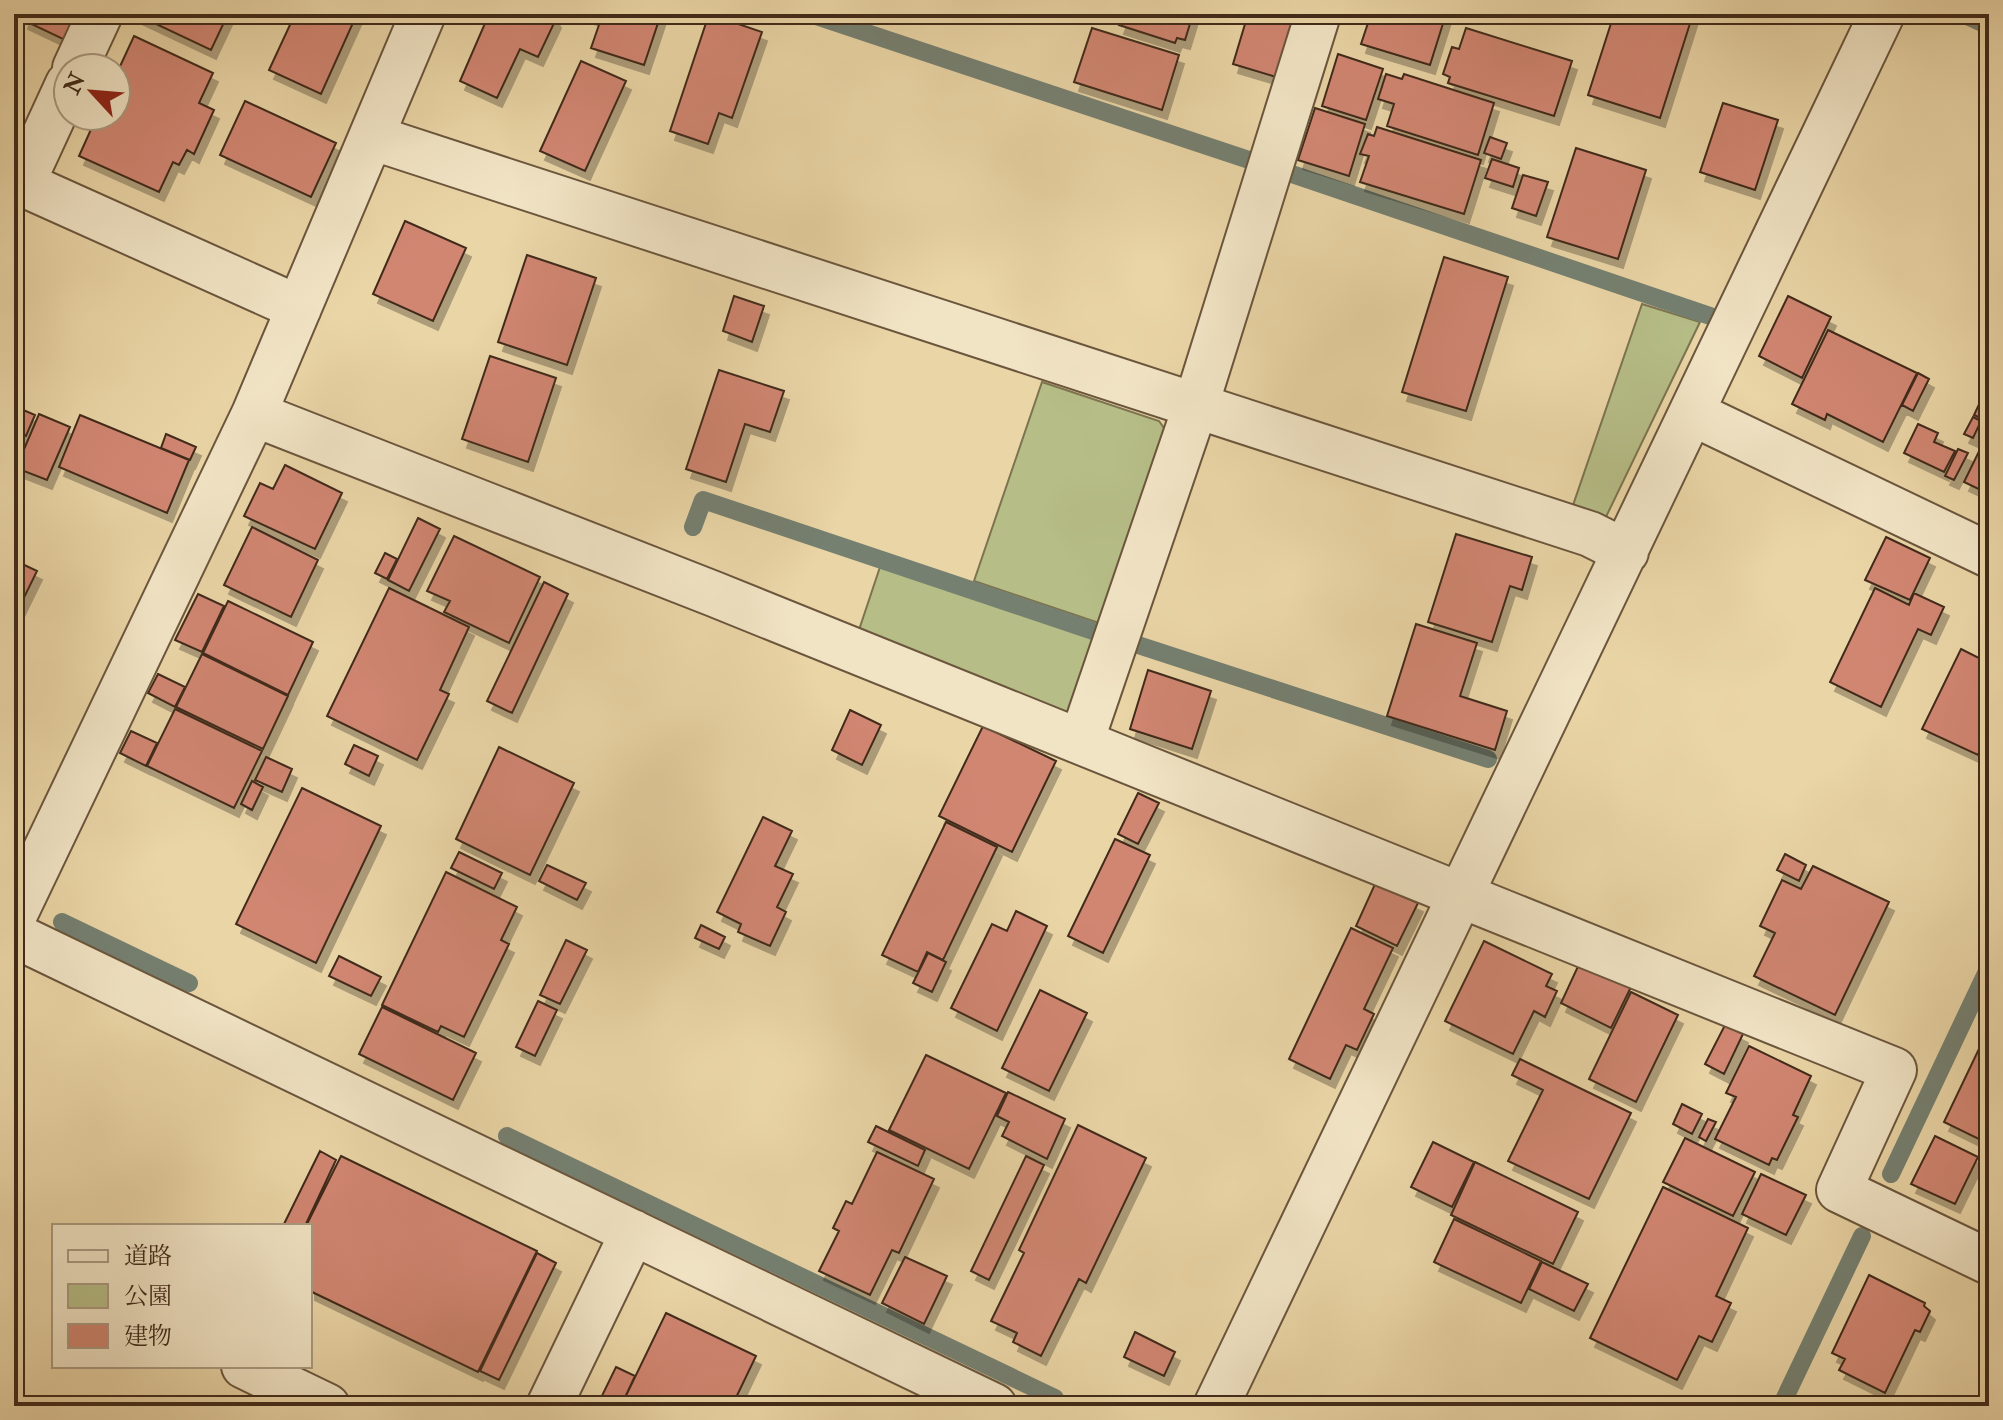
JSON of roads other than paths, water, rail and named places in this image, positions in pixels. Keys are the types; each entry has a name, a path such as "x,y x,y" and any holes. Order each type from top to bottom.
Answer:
{"street":[{"path":"82,52 100,14"},
{"path":"14,916 254,414 423,14"},
{"path":"1081,742 1196,405 1318,14"},
{"path":"1216,1406 1694,414 1882,14"},
{"path":"52,115 18,182 299,308"},
{"path":"371,137 1590,534 1626,552"},
{"path":"254,414 1081,742 1894,1070 1839,1190 1989,1262"},
{"path":"1694,414 1989,555"},
{"path":"14,935 994,1406"},
{"path":"549,1406 633,1232"},
{"path":"248,1368 327,1406"}],"waterway":[{"path":"810,14 1252,161"},
{"path":"1963,14 1989,26"},
{"path":"1283,171 1716,318"},
{"path":"693,527 703,500 1099,633"},
{"path":"1135,644 1488,759"},
{"path":"62,922 189,983"},
{"path":"1891,1174 1989,967"},
{"path":"507,1136 1055,1398"},
{"path":"1781,1406 1862,1236"}]}
